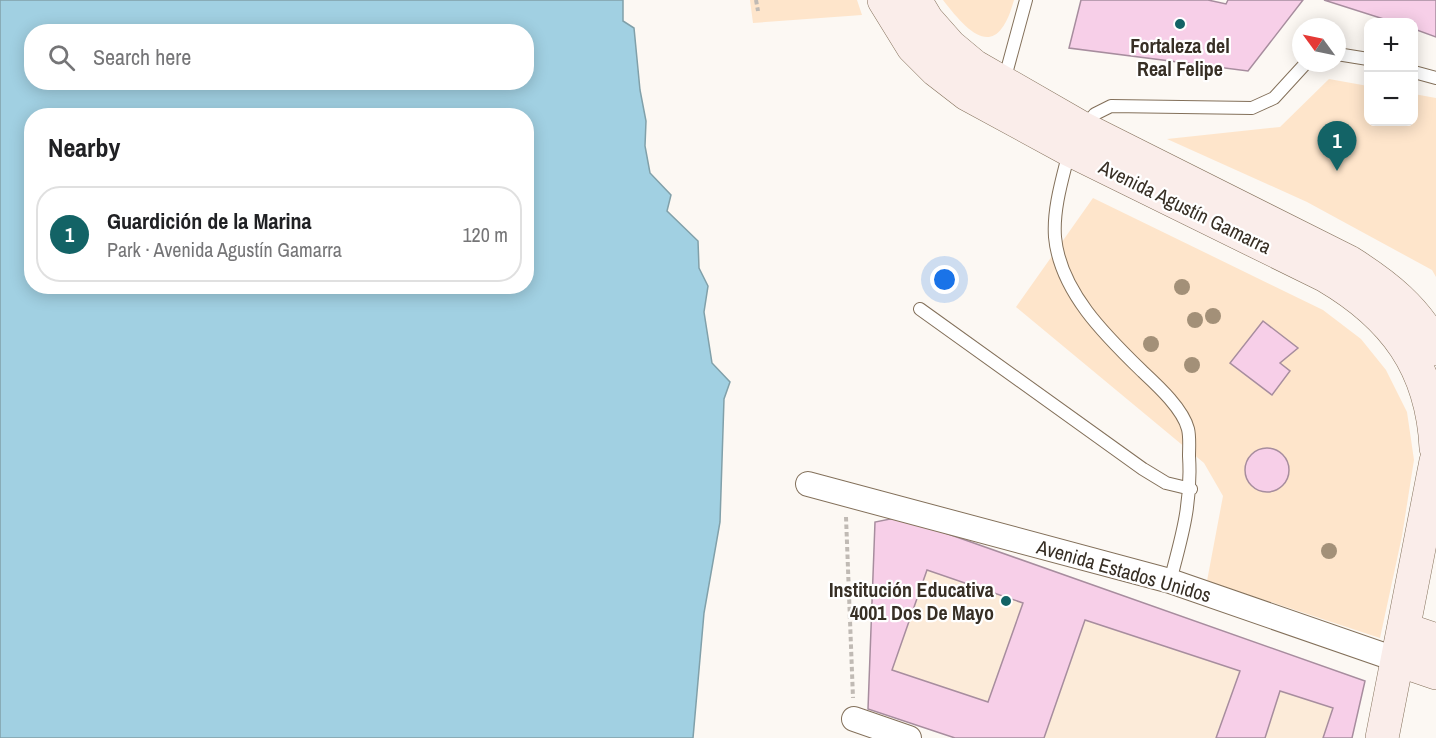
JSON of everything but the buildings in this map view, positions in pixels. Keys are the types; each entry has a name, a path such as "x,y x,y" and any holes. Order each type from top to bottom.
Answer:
{"main road":[{"name":"Avenida Agustín Gamarra","path":"884,0 913,47 936,70 967,94 1076,139 1349,262 1383,284 1412,311 1436,349"},
{"name":"Avenida Agustín Gamarra","path":"915,0 927,20 950,46 1076,139 1326,276 1357,294 1382,315 1401,339 1419,370 1430,402 1436,448"},
{"path":"1382,738 1419,651 1435,478"},
{"path":"1404,738 1419,651 1436,574"}],"street":[{"name":"Avenida Estados Unidos","path":"808,484 1170,581 1419,651"},
{"path":"854,719 909,738"}],"lane":[{"path":"1003,83 1026,0"},
{"path":"1346,55 1364,58"},
{"path":"1170,581 1185,525 1191,489 1188,428 1166,394 1100,331 1076,296 1063,267 1055,238 1058,197 1076,139 1095,114 1111,106 1252,108 1274,98 1298,72"},
{"path":"1418,73 1436,78"},
{"path":"920,309 1143,469 1166,483 1191,489"}],"path":[{"path":"756,0 758,10"},
{"path":"850,496 846,516 854,719"}],"shaded area":[{"path":"750,0 857,0 862,15 753,23"},
{"path":"943,0 1014,0 1000,31 991,36 982,36 963,23"},
{"path":"1329,79 1364,85 1364,126 1418,126 1418,95 1436,98 1436,277 1432,270 1307,202 1167,139 1280,127"},
{"path":"1093,198 1323,310 1361,339 1386,370 1407,412 1414,460 1402,536 1380,638 1207,581 1223,496 1204,463 1016,307"},
{"name":"Institución Educativa 4001 Dos De Mayo","path":"900,517 1365,681 1352,738 955,738 868,709 875,522"}],"water":[{"path":"0,0 623,0 623,21 634,28 640,90 646,121 645,146 650,173 671,195 667,211 698,241 699,268 708,286 704,312 712,363 730,382 724,399 720,522 704,613 693,738 0,738"}],"place":[{"name":"Fortaleza del Real Felipe","path":"1180,24"},
{"name":"Guardición de la Marina","path":"1337,171"},
{"name":"Institución Educativa 4001 Dos De Mayo","path":"1006,601"}]}
